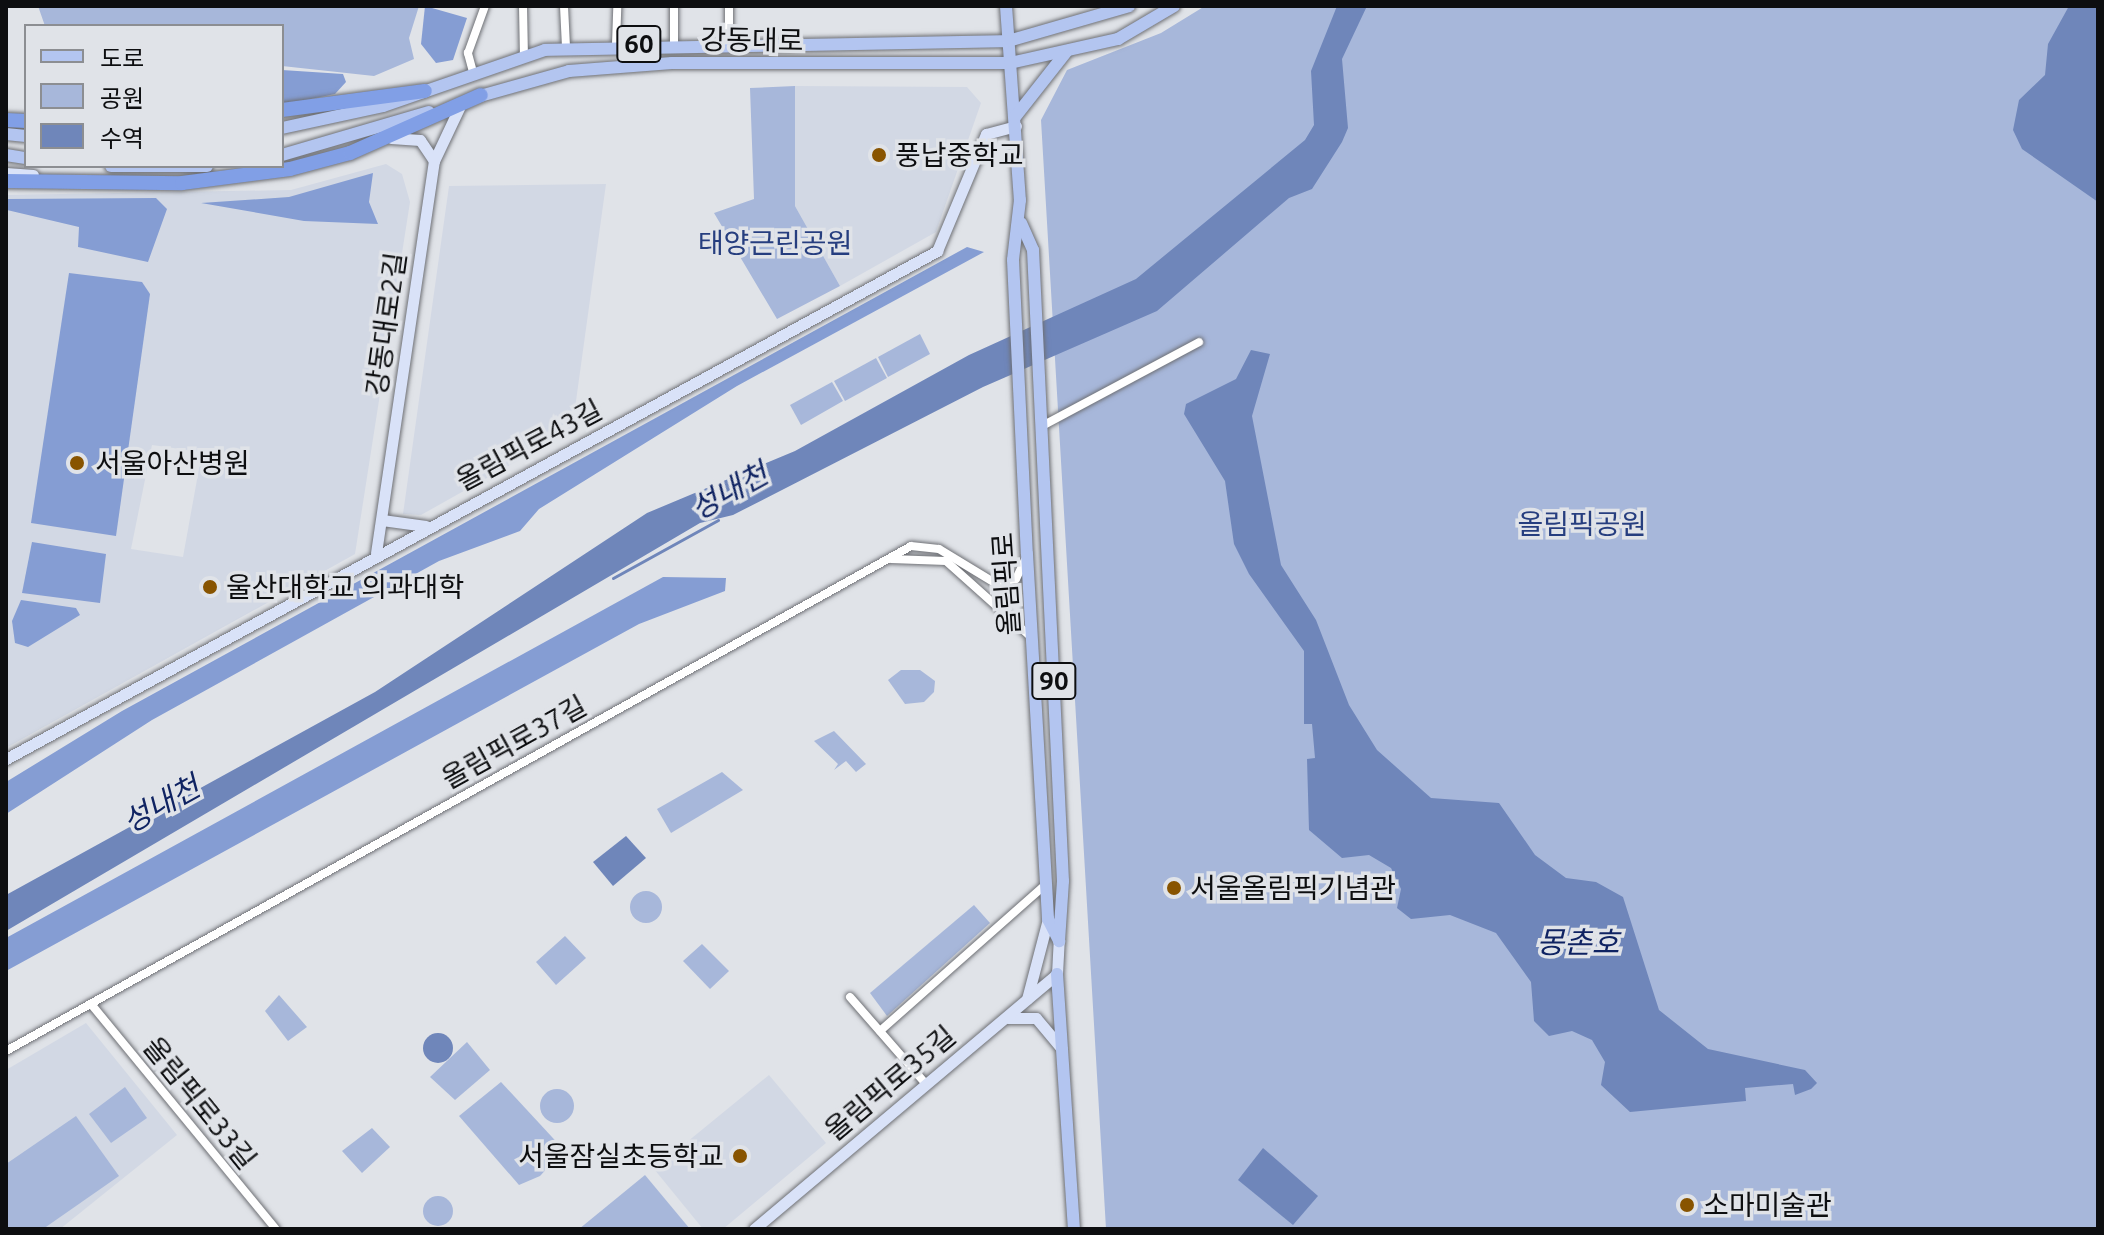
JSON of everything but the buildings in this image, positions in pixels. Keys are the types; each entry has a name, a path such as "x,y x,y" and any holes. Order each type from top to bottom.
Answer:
{"highway":[{"path":"284,110 425,91"},
{"path":"284,165 387,138 459,108 481,95"},
{"path":"6,181 232,179 274,168"}],"main road":[{"name":"올림픽로","path":"1006,6 1021,223 1013,260 1027,554 1048,919 1059,941"},
{"name":"강동대로","path":"284,127 425,91 524,56 566,47 674,43 1008,41 1063,30 1129,6"},
{"name":"강동대로","path":"284,154 569,71 672,63 1010,63 1118,39 1174,6"},
{"path":"1016,122 1067,51"},
{"path":"6,155 23,158"},
{"name":"올림픽로","path":"1021,223 1033,250 1063,881 1059,941"},
{"name":"올림픽로","path":"1057,974 1074,1227"}],"street":[{"path":"473,72 468,53 485,6"},
{"path":"523,6 524,56"},
{"path":"564,6 566,47"},
{"path":"616,44 617,6"},
{"path":"674,6 674,43"},
{"path":"729,6 729,43"},
{"name":"강동대로2길","path":"376,553 434,161 459,108"},
{"name":"올림픽로43길","path":"6,759 376,553 937,251 986,134 1016,122"},
{"path":"387,138 420,140 434,161"},
{"path":"6,173 80,179"},
{"path":"1042,422 1199,342"},
{"path":"382,520 427,526"},
{"name":"올림픽로37길","path":"6,1051 911,546 939,549 1006,584 1016,579 1027,554"},
{"path":"886,560 946,561 1034,641"},
{"path":"880,1031 1048,883"},
{"path":"1027,999 1048,919"},
{"name":"올림픽로","path":"1057,974 1059,941"},
{"name":"올림픽로35길","path":"754,1229 1057,974"},
{"path":"850,997 926,1084"},
{"name":"올림픽로33길","path":"91,1004 276,1229"},
{"path":"1001,1021 1020,1013 1036,1018 1063,1050"}],"shaded area":[{"path":"425,6 467,18 453,60 436,63 421,44"},
{"path":"284,70 343,74 346,82 335,94 284,105"},
{"name":"풍납중학교","path":"795,86 967,87 981,103 936,232 840,286 795,206"},
{"name":"서울아산병원","path":"386,164 402,174 410,202 355,554 6,748 6,195 291,190","holes":["152,445 202,452 183,557 131,549"]},
{"path":"373,173 369,202 378,224 304,221 201,203 289,197"},
{"path":"606,184 572,430 421,515 403,514 449,186"},
{"path":"156,198 167,209 148,262 78,247 79,227 7,210 6,199"},
{"path":"967,247 984,252 737,386 539,509 520,531 439,561 152,720 6,814 6,782 122,711"},
{"path":"69,273 142,282 150,294 116,536 31,523"},
{"path":"32,542 106,554 100,603 22,593"},
{"path":"663,577 726,578 725,591 639,624 6,971 6,938"},
{"path":"21,600 76,608 80,615 28,647 15,643 12,621"},
{"path":"86,1023 177,1135 60,1229 6,1229 6,1070"},
{"name":"서울잠실초등학교","path":"769,1075 826,1143 723,1229 703,1229 654,1169"}],"green space":[{"path":"38,6 419,6 409,38 414,59 374,76 284,66 284,24 44,24"},
{"name":"올림픽공원","path":"1205,6 2098,6 2098,1229 1106,1229 1041,120 1067,70 1161,33"},
{"name":"태양근린공원","path":"795,86 795,206 840,286 777,319 714,213 754,199 750,88"},
{"path":"920,334 930,354 888,377 878,357"},
{"path":"876,358 887,378 845,401 834,381"},
{"path":"832,382 843,401 801,425 790,405"},
{"path":"901,670 920,670 935,681 934,692 924,702 905,704 888,680"},
{"path":"834,731 866,764 856,772 846,761 834,770 838,764 814,741"},
{"path":"722,772 743,790 671,833 657,809"},
{"path":"646,891 657,896 662,907 657,918 646,923 635,918 630,907 635,896"},
{"path":"974,905 990,923 887,1016 870,993"},
{"path":"565,936 586,958 556,985 536,962"},
{"path":"702,944 729,971 710,989 683,961"},
{"path":"279,995 307,1027 288,1041 265,1011"},
{"path":"467,1042 490,1070 455,1100 430,1077"},
{"path":"501,1082 564,1150 540,1176 519,1185 459,1116"},
{"path":"125,1087 147,1118 111,1143 89,1114"},
{"path":"557,1089 569,1094 574,1106 569,1118 557,1123 545,1118 540,1106 545,1094"},
{"path":"76,1116 119,1176 43,1229 6,1229 6,1164"},
{"path":"372,1128 390,1147 362,1173 342,1151"},
{"path":"645,1175 690,1229 579,1229"},
{"path":"438,1196 449,1200 453,1211 449,1222 438,1226 427,1222 423,1211 427,1200"}],"water":[{"name":"성내천","path":"1337,6 1367,6 1342,59 1348,128 1342,142 1312,189 1289,198 1157,311 983,387 733,515 700,523 6,931 6,895 375,692 647,513 795,451 969,355 1136,279 1305,140 1314,125 1311,71"},
{"path":"2069,6 2098,6 2098,202 2022,149 2013,130 2019,100 2045,75 2048,44"},
{"name":"몽촌호","path":"1251,350 1270,354 1252,416 1281,565 1316,620 1349,705 1377,750 1431,798 1499,803 1535,855 1566,878 1596,882 1623,897 1659,1010 1708,1049 1805,1070 1817,1083 1811,1089 1795,1095 1793,1084 1745,1088 1746,1101 1630,1112 1601,1085 1605,1062 1592,1040 1572,1031 1549,1036 1534,1021 1531,982 1496,933 1450,915 1411,919 1397,908 1401,889 1391,868 1369,855 1342,858 1309,830 1307,759 1315,758 1312,724 1304,724 1304,651 1249,574 1234,544 1225,481 1184,414 1186,404 1236,379"},
{"path":"626,836 646,858 613,886 593,862"},
{"path":"438,1033 449,1037 453,1048 449,1059 438,1063 427,1059 423,1048 427,1037"},
{"path":"1263,1148 1318,1196 1293,1225 1238,1180"}],"waterway":[{"name":"성내천","path":"613,578 718,520"}],"place":[{"name":"풍납중학교","path":"879,155"},
{"name":"서울아산병원","path":"77,463"},
{"name":"울산대학교 의과대학","path":"210,587"},
{"name":"서울올림픽기념관","path":"1174,888"},
{"name":"서울잠실초등학교","path":"740,1156"},
{"name":"소마미술관","path":"1687,1205"}]}
